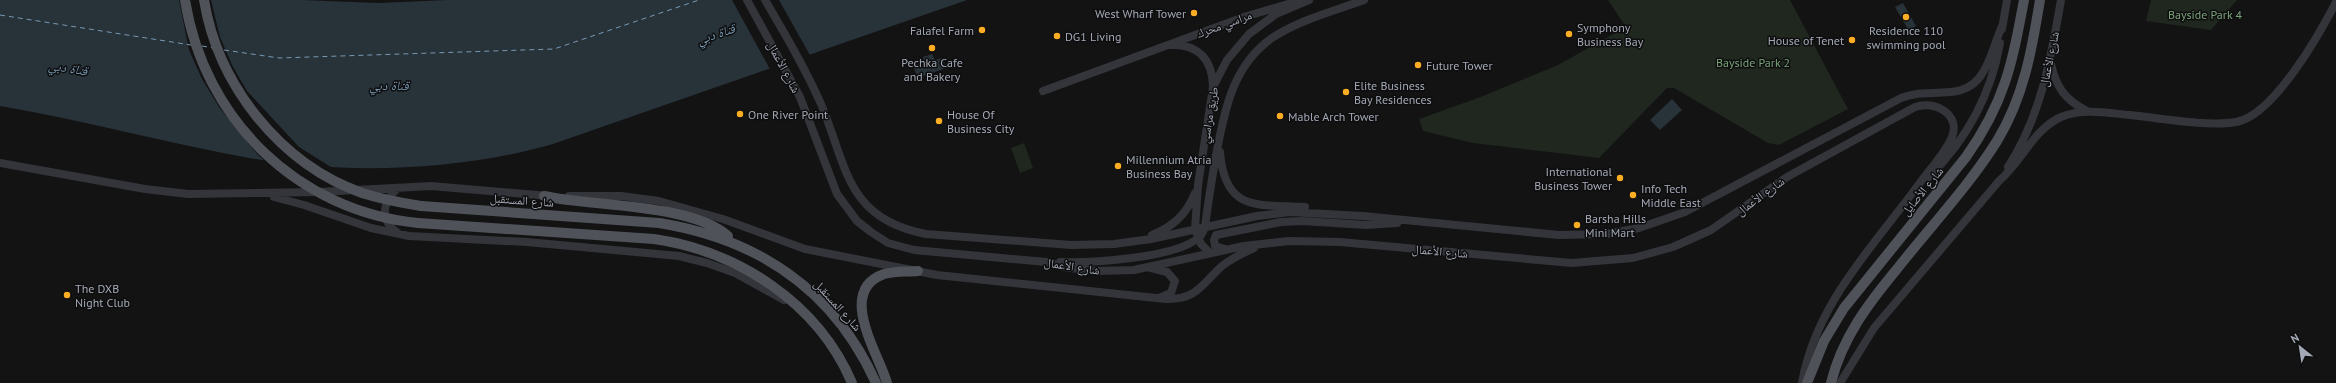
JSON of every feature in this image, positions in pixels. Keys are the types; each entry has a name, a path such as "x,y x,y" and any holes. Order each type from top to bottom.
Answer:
{"main road":[{"path":"185,0 197,48 212,83 244,131 270,159 301,182 346,206 388,219 418,223 639,237 683,244 711,253 745,268 770,284 799,308 828,342 852,383"},
{"name":"شارع المستقبل","path":"204,0 215,43 230,76 249,107 281,142 314,168 346,186 382,198 421,206 659,222 696,230 732,241 771,261 816,297 853,340 876,383"},
{"name":"شارع الأصايل","path":"1807,383 1824,341 1844,308 1966,156 1984,131 1998,104 2009,75 2024,0"},
{"path":"1831,383 1843,347 1860,316 1980,167 2006,126 2019,96 2029,65 2040,0"},
{"path":"544,196 630,206 673,214 711,225 732,241"},
{"path":"887,383 864,326 862,302 868,287 883,275 918,271"}],"street":[{"name":"شارع الأعمال","path":"748,0 800,97 832,185 849,212 871,232 888,242 925,251 1046,262 1070,268 1096,271 1121,271 1147,267 1210,253 1272,242 1340,242 1572,263 1613,261 1667,249 1711,230 1786,177 1915,107 1930,104 1937,106 1948,115 1953,128 1948,143 1911,194"},
{"name":"شارع الأعمال","path":"765,0 795,52 816,93 848,180 859,198 873,211 906,230 939,235 1071,245 1130,243 1205,226 1279,213 1363,216 1575,235 1607,234 1655,223 1694,207 1901,98 1925,92 1951,92 1966,88 1978,80 1986,69 2003,24"},
{"name":"طريق مراسي","path":"1198,239 1196,229 1198,185 1213,87 1227,60 1249,34 1276,14 1308,0"},
{"name":"مراسي محرك","path":"1042,91 1270,8 1308,0"},
{"name":"طريق مراسي","path":"1198,239 1205,226 1226,106 1234,84 1246,63 1272,38 1293,27 1364,0"},
{"name":"شارع الأعمال","path":"1911,194 1936,169 1959,142 1976,115 1989,86 1998,56 2007,0"},
{"name":"شارع الأعمال","path":"1999,181 2019,149 2030,126 2050,62 2061,0"},
{"path":"1840,383 1874,328 1999,181 2015,165 2035,137 2052,121 2063,116 2087,111 2218,123 2245,119 2261,110 2274,96 2314,40 2336,2"},
{"name":"مراسي محرك","path":"1164,46 1186,46 1201,53 1211,68 1213,87"},
{"path":"2050,62 2054,80 2061,92 2071,102 2087,111"},
{"path":"1219,142 1224,176 1236,194 1247,202 1260,206 1310,208 1363,216"},
{"path":"0,163 166,192 255,194 442,186 544,196 621,196 659,201 724,219 805,249 918,271 984,281 1159,298 1180,298 1194,294 1229,261 1249,250 1272,242"},
{"path":"1130,243 1162,231 1175,223 1190,206 1198,185"},
{"path":"398,188 386,201 384,206 384,218 390,228 399,234"},
{"path":"255,194 292,201 357,224 399,234 453,239 528,242 679,256 707,263 735,273 799,308"},
{"path":"1802,383 1809,352 1828,308 1850,271 1911,194"},
{"path":"1231,249 1216,246 1214,240 1216,235 1281,222 1302,221 1366,225 1411,220"},
{"path":"1046,262 1096,262 1140,256 1190,244 1198,239 1210,253"},
{"path":"1147,267 1167,272 1173,277 1173,289 1159,298"}],"green space":[{"name":"Bayside Park 2","path":"1608,0 1790,0 1848,109 1779,145 1768,143 1674,88 1667,88 1599,158 1473,143 1423,131 1419,119 1478,98 1558,65 1626,27"},
{"name":"Bayside Park 4","path":"2151,0 2237,0 2211,30 2146,21"},
{"path":"1024,143 1033,168 1020,173 1011,148"}],"water":[{"name":"قناة دبي","path":"0,0 302,0 378,3 447,0 967,0 553,144 517,153 441,165 402,168 363,168 324,167 249,158 0,106"},
{"name":"Residence 110 swimming pool","path":"1903,3 1916,26 1909,31 1895,7"},
{"path":"932,54 935,60 942,58 946,68 918,78 913,66 924,62 923,57"},
{"path":"1672,99 1682,110 1660,130 1650,120"}],"pier":[{"path":"179,0 211,0 220,37 232,65 247,91 299,147 334,169 266,162 257,154 219,107 202,79 189,50"},
{"path":"732,0 779,0 811,57 771,71"}],"ferry route":[{"path":"224,50 279,58 554,49 699,0"},
{"path":"0,15 191,45"},
{"path":"202,46 213,48"}],"place":[{"name":"West Wharf Tower","path":"1194,13"},
{"name":"Residence 110 swimming pool","path":"1906,17"},
{"name":"Falafel Farm","path":"982,30"},
{"name":"Symphony Business Bay","path":"1569,34"},
{"name":"DG1 Living","path":"1057,36"},
{"name":"House of Tenet","path":"1852,40"},
{"name":"Pechka Cafe and Bakery","path":"932,48"},
{"name":"Future Tower","path":"1418,65"},
{"name":"Elite Business Bay Residences","path":"1346,92"},
{"name":"One River Point","path":"740,114"},
{"name":"Mable Arch Tower","path":"1280,116"},
{"name":"House Of Business City","path":"939,121"},
{"name":"Millennium Atria Business Bay","path":"1118,166"},
{"name":"International Business Tower","path":"1620,178"},
{"name":"Info Tech Middle East","path":"1633,195"},
{"name":"Barsha Hills Mini Mart","path":"1577,225"},
{"name":"The DXB Night Club","path":"67,295"}]}
